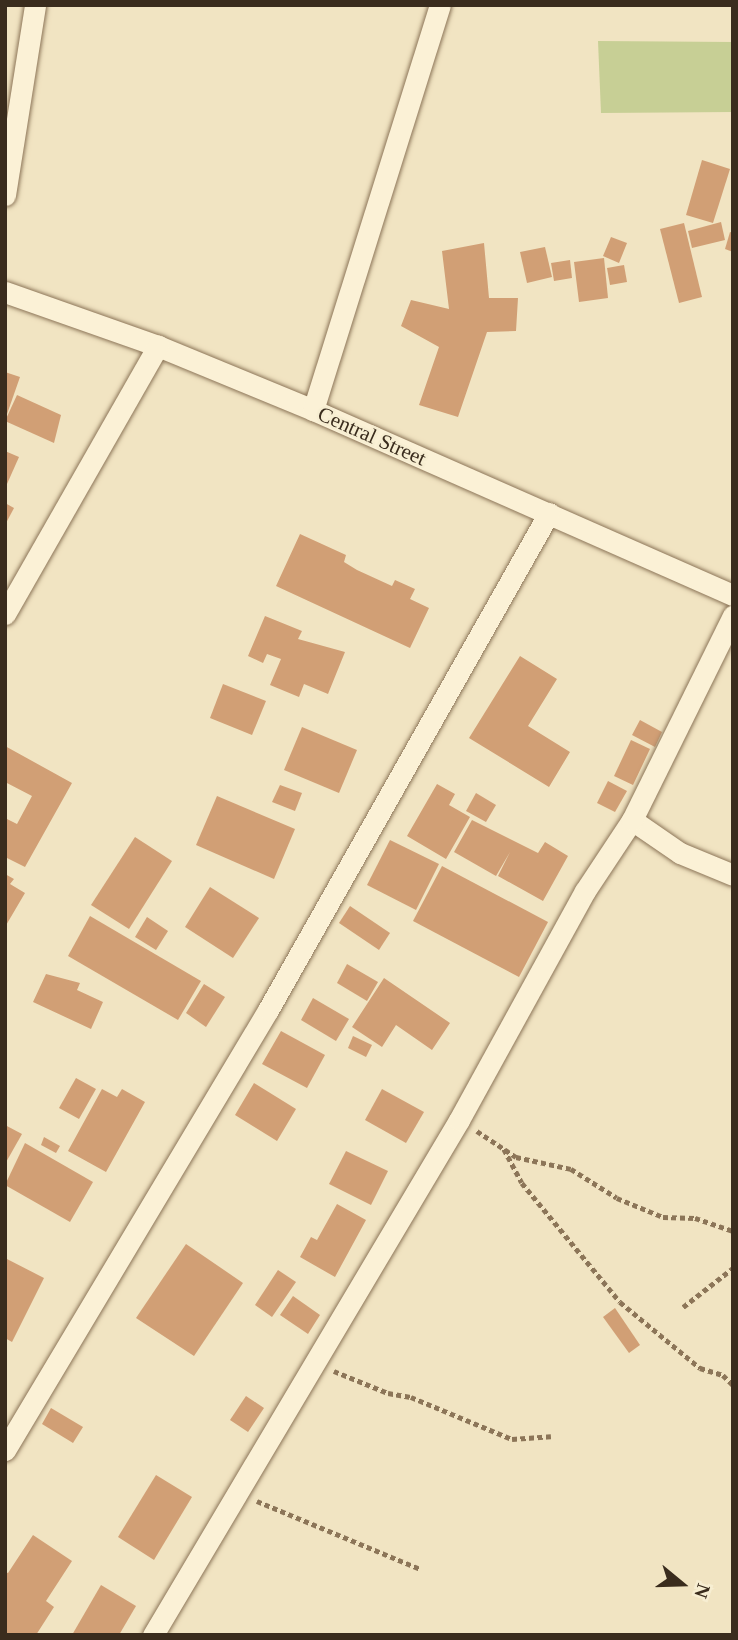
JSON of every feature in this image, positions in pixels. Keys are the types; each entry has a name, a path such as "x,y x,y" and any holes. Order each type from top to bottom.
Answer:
{"street":[{"path":"5,195 35,5"},
{"path":"313,410 440,5"},
{"name":"Central Street","path":"5,292 158,346 313,410 733,595"},
{"path":"5,614 158,346"},
{"path":"5,1450 268,1010 549,513"},
{"path":"153,1635 458,1120 586,891 632,820 733,616"},
{"path":"632,820 680,853 733,876"}],"path":[{"path":"458,1120 516,1157 571,1169 617,1198 663,1217 695,1218 733,1231"},
{"path":"504,1149 522,1184 620,1302 700,1368 723,1375 733,1385"},
{"path":"683,1307 733,1268"},
{"path":"314,1363 512,1439 551,1436"},
{"path":"237,1492 421,1569"}],"green space":[{"path":"598,41 733,42 733,112 601,113"}],"building":[{"path":"702,160 730,169 713,223 686,215"},
{"path":"721,222 725,240 692,248 688,231"},
{"path":"684,223 702,297 679,303 660,229"},
{"path":"730,232 733,233 733,252 725,249"},
{"path":"611,237 627,243 619,263 603,256"},
{"path":"484,243 489,298 518,298 516,331 487,332 458,417 419,405 439,347 401,326 411,300 449,309 442,251"},
{"path":"545,247 552,277 527,283 520,252"},
{"path":"604,258 608,298 579,302 574,262"},
{"path":"570,260 572,278 554,281 551,263"},
{"path":"624,265 627,282 610,285 607,268"},
{"path":"5,372 20,377 6,417 5,417"},
{"path":"17,395 61,415 54,443 5,421"},
{"path":"5,451 19,457 7,484 5,483"},
{"path":"5,503 14,508 5,525"},
{"path":"300,534 346,555 344,562 357,570 392,586 395,580 415,589 410,599 429,608 410,648 276,586"},
{"path":"265,616 302,631 298,639 345,652 328,694 304,684 299,697 270,685 281,659 267,654 263,663 248,656"},
{"path":"520,656 557,679 528,726 570,752 549,787 469,738"},
{"path":"223,684 266,701 252,735 210,718"},
{"path":"640,720 662,732 655,747 632,735"},
{"path":"302,727 357,750 339,793 284,770"},
{"path":"631,740 650,749 633,785 614,776"},
{"path":"5,746 72,783 25,867 5,857 5,818 17,824 32,796 5,782"},
{"path":"608,781 627,791 615,812 597,803"},
{"path":"437,784 455,794 449,805 470,817 446,859 407,836"},
{"path":"280,785 302,793 295,811 272,802"},
{"path":"476,793 496,805 486,822 466,811"},
{"path":"217,796 295,829 274,879 196,845"},
{"path":"472,820 538,853 545,842 568,856 543,901 498,876 510,852 496,876 454,852"},
{"path":"135,837 172,861 129,929 91,905"},
{"path":"390,840 439,864 416,910 367,885"},
{"path":"442,866 548,922 519,977 413,921"},
{"path":"5,874 14,879 10,884 25,893 5,927"},
{"path":"210,887 259,918 233,958 185,927"},
{"path":"350,906 390,933 379,950 339,923"},
{"path":"90,916 201,981 178,1020 68,956"},
{"path":"147,917 168,931 156,950 135,937"},
{"path":"347,964 378,982 367,1001 337,983"},
{"path":"46,974 80,983 77,990 103,1002 91,1029 33,1002"},
{"path":"384,978 450,1023 432,1050 396,1025 382,1047 352,1027"},
{"path":"204,984 225,997 206,1027 186,1013"},
{"path":"313,998 349,1019 336,1041 301,1020"},
{"path":"281,1031 325,1055 307,1088 262,1064"},
{"path":"353,1036 372,1045 366,1057 348,1048"},
{"path":"76,1078 96,1089 79,1119 59,1108"},
{"path":"254,1083 296,1109 277,1141 235,1115"},
{"path":"102,1089 117,1097 122,1089 145,1102 106,1172 68,1151"},
{"path":"382,1089 424,1112 406,1143 365,1120"},
{"path":"5,1125 22,1134 5,1164"},
{"path":"44,1137 60,1146 56,1153 41,1145"},
{"path":"25,1143 93,1182 70,1222 5,1185"},
{"path":"346,1151 388,1171 371,1205 329,1184"},
{"path":"337,1204 366,1220 335,1277 300,1257 311,1237 317,1240"},
{"path":"186,1244 243,1283 194,1356 136,1318"},
{"path":"5,1258 44,1278 12,1342 5,1338"},
{"path":"278,1270 296,1282 272,1317 255,1305"},
{"path":"293,1296 320,1315 308,1334 280,1315"},
{"path":"615,1308 640,1345 629,1353 603,1317"},
{"path":"246,1396 264,1408 248,1432 230,1420"},
{"path":"51,1408 83,1427 73,1443 42,1424"},
{"path":"156,1475 192,1497 154,1560 118,1537"},
{"path":"33,1535 72,1561 46,1601 54,1607 36,1635 7,1635 5,1572 8,1573"},
{"path":"101,1585 136,1606 119,1635 72,1635"}]}
